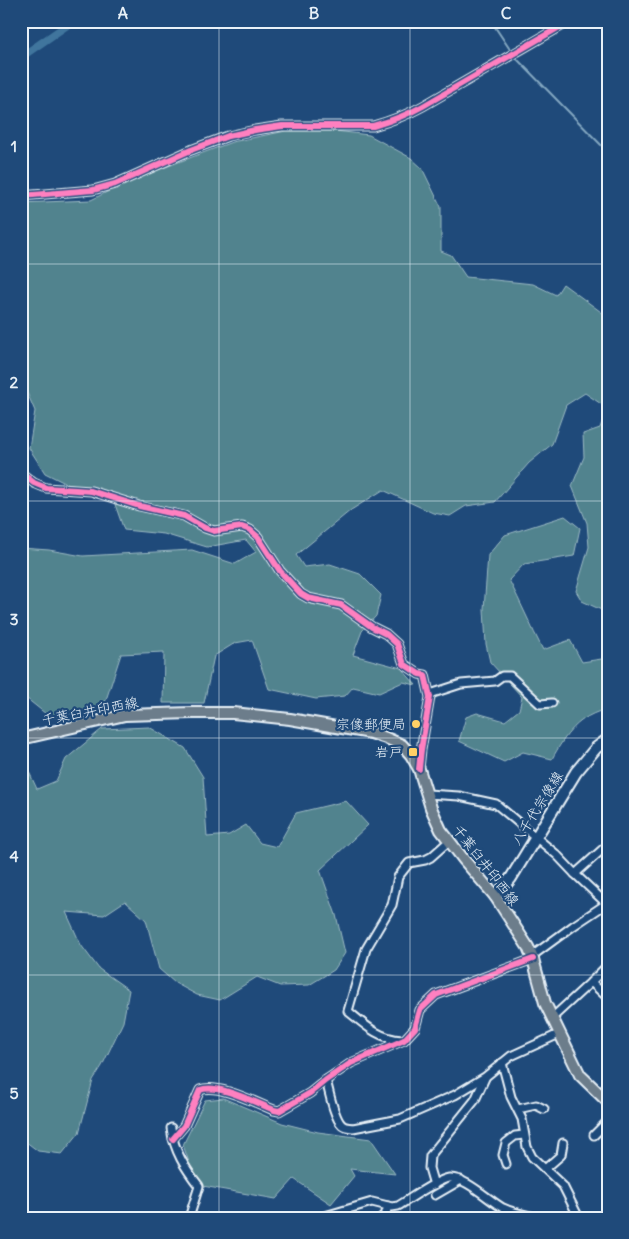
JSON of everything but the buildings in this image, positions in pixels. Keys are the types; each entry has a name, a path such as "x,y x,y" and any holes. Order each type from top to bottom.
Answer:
{"main road":[{"name":"千葉臼井印西線","path":"21,739 125,715 256,714 331,726 386,738 402,745 419,769 436,821 449,841 495,896 518,929 533,958 545,1003 580,1075 608,1102"},
{"name":"八千代宗像線","path":"495,896 507,884 576,772 591,753 608,739"}],"street":[{"path":"21,196 93,190 115,184 191,150 228,136 255,130 282,126 373,126 409,113 570,21"},
{"path":"21,473 34,484 46,488 91,491 139,506 184,516 204,528 214,531 242,527 250,530 258,537 280,571 301,594 308,598 341,605 393,639 397,644 404,664 418,674 425,676 430,694 419,769"},
{"path":"430,694 461,684 495,680 502,676 510,676 540,704 552,703"},
{"path":"173,1139 184,1126 200,1090 212,1088 279,1111 310,1093 351,1063 404,1040 415,1028 420,1010 436,995 533,958 573,926 607,905 557,855 496,804 458,796 427,794"},
{"path":"404,1040 380,1036 348,1011 366,949 392,905 398,877 409,863 431,857 449,841"},
{"path":"575,874 604,848"},
{"path":"552,1018 608,964"},
{"path":"591,982 608,998"},
{"path":"326,1080 340,1124 353,1128 400,1119 455,1095 485,1077 511,1056 559,1034"},
{"path":"502,1063 511,1097 518,1109 527,1147 532,1156 563,1186 579,1218"},
{"path":"434,1185 429,1168 430,1156 475,1100 485,1077"},
{"path":"518,1109 536,1105 544,1109"},
{"path":"594,1136 608,1121"},
{"path":"171,1128 173,1139 184,1166 199,1186 189,1218"},
{"path":"506,1164 503,1155 506,1143 515,1136 524,1135"},
{"path":"545,1169 561,1155 563,1143"},
{"path":"318,1218 372,1202 388,1206 398,1206 447,1178 453,1178 461,1180 503,1208 541,1218"},
{"path":"435,1195 461,1180"},
{"path":"381,1218 386,1213 388,1206"}],"green space":[{"path":"286,131 335,131 369,135 411,158 422,168 441,207 441,251 451,255 466,277 533,284 556,295 563,284 608,317 608,613 582,601 576,591 589,547 587,523 572,486 584,457 583,434 600,428 607,408 585,393 566,405 552,444 529,463 495,502 466,506 450,516 433,513 383,490 351,510 296,555 304,567 330,564 360,574 381,595 376,616 362,631 353,655 401,668 416,685 403,682 379,693 353,687 345,696 316,699 269,689 252,640 235,643 214,656 204,703 163,703 164,652 121,654 104,706 51,718 21,694 21,548 49,550 83,556 192,550 235,564 256,552 246,540 207,547 164,534 124,530 111,493 67,484 45,473 29,448 35,411 21,379 21,203 91,200 131,180 232,142"},
{"path":"565,516 580,528 574,556 524,564 509,580 543,650 570,640 582,662 608,658 608,709 589,716 574,727 552,759 523,752 504,762 459,741 466,717 477,713 505,721 519,710 522,697 490,662 486,644 484,609 488,555 505,535"},
{"path":"149,727 185,748 203,777 207,837 229,835 246,825 260,843 277,847 296,813 346,801 368,825 320,870 336,915 345,953 334,970 309,985 280,986 257,977 220,1000 197,995 175,983 159,969 146,920 125,901 104,915 66,912 81,945 99,969 129,990 123,1022 102,1066 93,1080 79,1133 62,1154 38,1151 21,1138 21,760 23,759 37,789 56,781 66,759 102,729"},
{"path":"223,1098 282,1123 318,1132 371,1139 395,1174 350,1169 354,1176 331,1204 294,1179 276,1199 197,1185 183,1145 205,1100"}],"waterway":[{"path":"21,57 73,21"},
{"path":"491,21 515,57 608,152"}],"cycle path":[{"path":"21,196 93,190 115,184 191,150 228,136 255,130 282,126 373,126 386,122 423,106 570,21"},
{"path":"21,473 34,483 46,488 91,491 139,506 184,516 214,531 242,527 250,530 258,537 280,571 301,594 308,598 341,605 372,627 386,634 397,644 404,664 419,674 425,675 430,697 419,769"},
{"path":"173,1139 184,1126 200,1090 217,1089 227,1091 279,1111 310,1093 351,1063 404,1040 415,1028 420,1010 436,995 533,959"}],"place":[{"name":"宗像郵便局","path":"416,724"},
{"name":"岩戸","path":"413,752"}]}
